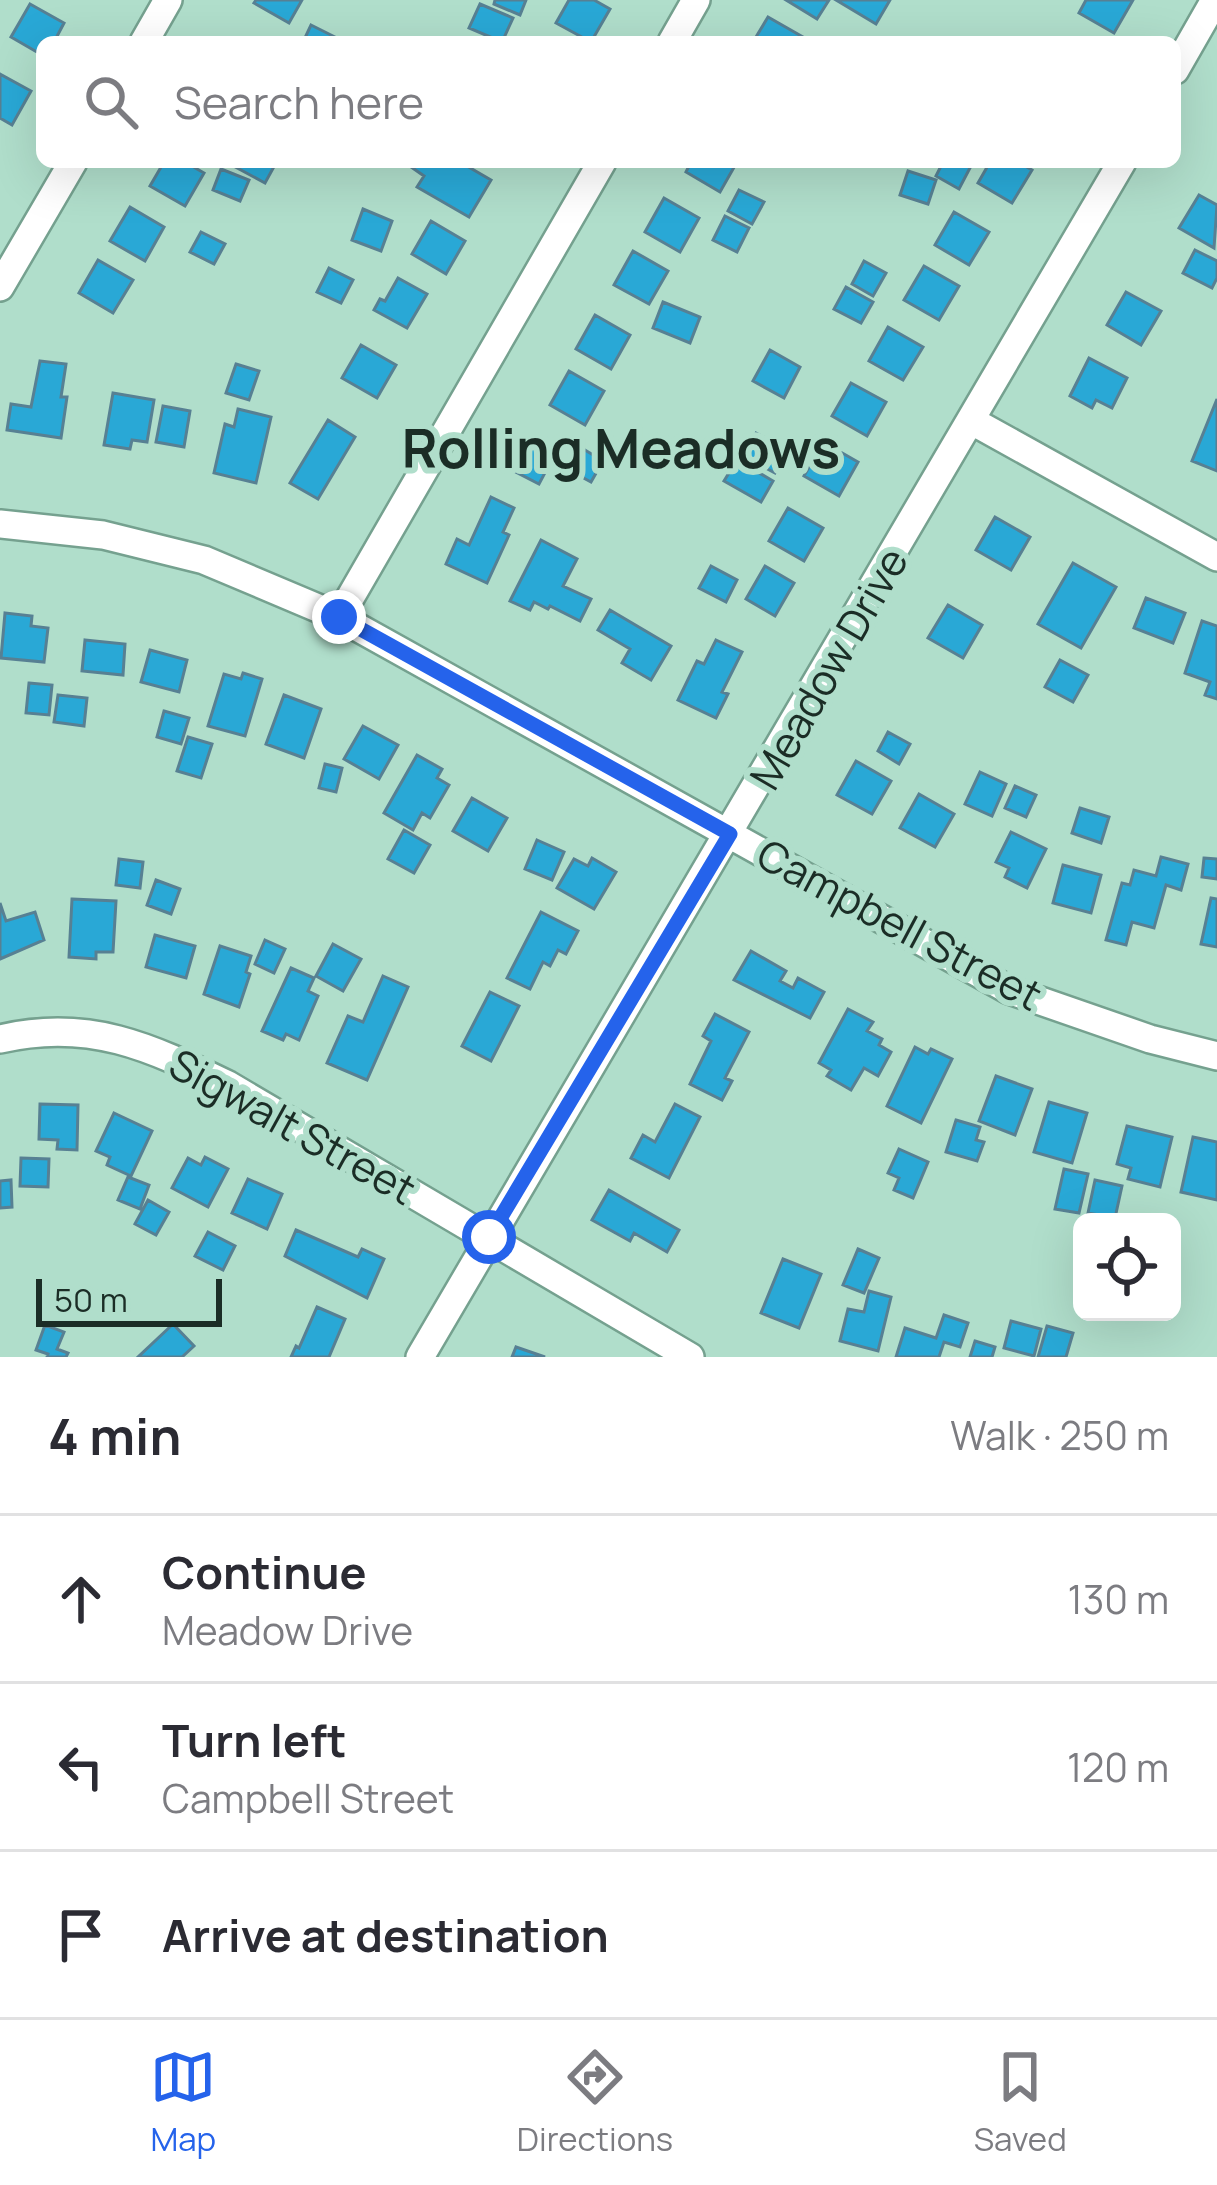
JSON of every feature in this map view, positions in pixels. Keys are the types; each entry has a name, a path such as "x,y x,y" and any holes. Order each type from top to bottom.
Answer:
{"street":[{"path":"147,36 168,0"},
{"path":"675,36 696,0"},
{"path":"1181,61 1212,16"},
{"path":"0,287 69,168"},
{"path":"339,617 599,168"},
{"name":"Meadow Drive","path":"420,1357 1119,168"},
{"path":"972,421 1217,557"},
{"name":"Campbell Street","path":"0,524 103,536 204,560 339,617 1010,989 1150,1039 1217,1057"},
{"name":"Sigwalt Street","path":"0,1039 65,1030 152,1048 228,1084 690,1357"}],"building":[{"path":"302,0 289,23 254,3"},
{"path":"495,0 526,0 520,15 494,4"},
{"path":"569,0 594,0 610,9 594,36 580,36 556,23"},
{"path":"786,0 829,0 817,19"},
{"path":"836,0 890,0 876,24"},
{"path":"1086,0 1133,0 1114,33 1079,13"},
{"path":"30,4 64,23 57,36 36,36 36,52 11,37"},
{"path":"480,4 513,18 505,36 488,36 469,28"},
{"path":"768,17 801,36 757,36"},
{"path":"311,25 333,36 306,36"},
{"path":"0,74 31,91 12,125 0,118"},
{"path":"160,168 195,168 204,173 185,206 150,186"},
{"path":"237,168 273,168 265,183"},
{"path":"413,168 470,168 491,180 469,217 417,187 424,176"},
{"path":"688,168 734,168 720,192 686,172"},
{"path":"940,168 970,168 959,189 936,176"},
{"path":"987,168 1032,170 1012,203 978,183"},
{"path":"221,169 249,180 240,201 213,190"},
{"path":"908,171 936,180 928,204 900,195"},
{"path":"739,190 764,202 752,224 728,211"},
{"path":"1199,195 1217,205 1214,248 1179,228"},
{"path":"664,198 699,218 680,252 645,232"},
{"path":"130,207 164,227 145,261 110,241"},
{"path":"363,209 392,221 381,251 352,240"},
{"path":"954,212 989,232 969,265 935,245"},
{"path":"725,216 749,228 737,252 713,240"},
{"path":"431,221 465,241 446,274 412,254"},
{"path":"201,232 225,244 214,264 190,252"},
{"path":"1195,250 1217,261 1212,288 1183,273"},
{"path":"633,251 668,271 649,304 614,285"},
{"path":"98,260 133,280 113,313 79,293"},
{"path":"864,261 886,273 873,296 852,284"},
{"path":"924,266 959,286 939,320 904,300"},
{"path":"329,268 353,280 341,303 317,292"},
{"path":"398,278 427,294 407,328 374,310"},
{"path":"846,287 873,302 861,323 834,309"},
{"path":"1126,292 1161,311 1141,345 1107,325"},
{"path":"663,302 700,317 690,343 653,328"},
{"path":"595,315 630,335 611,369 576,349"},
{"path":"888,327 923,347 903,380 869,361"},
{"path":"361,345 396,365 377,398 342,378"},
{"path":"770,350 800,367 784,398 753,381"},
{"path":"1089,358 1127,378 1112,408 1096,400 1092,408 1070,396"},
{"path":"40,361 66,364 61,438 7,430 11,404 31,407"},
{"path":"236,364 259,371 249,400 226,393"},
{"path":"569,371 604,391 585,425 550,405"},
{"path":"851,383 886,402 867,436 832,416"},
{"path":"113,393 154,400 147,442 132,440 130,449 104,445"},
{"path":"1217,399 1217,471 1192,461"},
{"path":"163,406 190,411 184,447 156,442"},
{"path":"238,409 271,417 256,483 214,473 225,424 234,427"},
{"path":"328,420 355,437 318,499 290,483"},
{"path":"756,433 787,450 775,473 743,456"},
{"path":"526,439 555,454 539,484 510,469"},
{"path":"823,442 858,462 839,496 804,476"},
{"path":"580,447 603,461 591,482 567,469"},
{"path":"737,460 773,481 761,502 724,481"},
{"path":"491,497 514,508 503,532 509,535 487,583 446,564 457,539 469,545"},
{"path":"788,508 823,528 804,561 769,541"},
{"path":"995,517 1030,537 1011,570 976,550"},
{"path":"541,540 577,559 563,586 591,599 580,621 550,606 534,602 530,610 510,601"},
{"path":"1073,563 1116,587 1081,648 1038,624"},
{"path":"711,566 737,580 726,602 699,588"},
{"path":"765,566 794,583 775,616 746,599"},
{"path":"1146,598 1185,613 1173,643 1134,628"},
{"path":"948,605 982,625 963,658 928,638"},
{"path":"610,610 671,646 651,680 622,663 630,649 598,630"},
{"path":"5,613 32,616 31,626 48,628 44,662 1,658"},
{"path":"1202,621 1217,626 1217,699 1205,695 1210,682 1185,673"},
{"path":"85,640 125,644 123,675 82,671"},
{"path":"716,640 742,652 722,692 728,694 716,718 678,700 697,661 704,664"},
{"path":"150,650 187,660 179,692 141,682"},
{"path":"1060,660 1088,675 1073,702 1045,687"},
{"path":"243,673 262,679 245,736 208,726 224,674 241,679"},
{"path":"29,683 52,685 49,715 26,713"},
{"path":"58,695 87,698 84,726 54,722"},
{"path":"284,695 321,709 304,758 266,744"},
{"path":"164,711 189,718 181,744 157,737"},
{"path":"363,726 398,745 379,779 344,759"},
{"path":"888,732 910,744 899,764 878,751"},
{"path":"188,737 212,744 201,778 177,771"},
{"path":"417,755 442,769 437,778 449,785 430,818 422,813 413,830 384,813"},
{"path":"856,761 891,781 872,814 837,795"},
{"path":"325,764 342,768 336,792 319,788"},
{"path":"980,772 1006,784 992,816 965,804"},
{"path":"1015,786 1036,795 1026,817 1005,808"},
{"path":"919,794 954,814 935,847 900,828"},
{"path":"472,798 507,818 488,851 453,831"},
{"path":"1080,808 1109,817 1101,843 1072,833"},
{"path":"404,830 430,845 414,873 388,859"},
{"path":"1011,832 1046,849 1027,888 1005,877 1009,868 996,862"},
{"path":"537,840 564,852 552,880 525,869"},
{"path":"1161,857 1188,864 1181,890 1166,885 1154,928 1132,922 1126,945 1106,940 1122,883 1130,885 1134,870 1156,876"},
{"path":"592,858 616,872 594,909 557,888 574,859 588,866"},
{"path":"1204,858 1217,859 1217,879 1202,877"},
{"path":"119,859 143,862 140,888 116,885"},
{"path":"1063,865 1101,875 1091,913 1053,903"},
{"path":"156,880 180,889 171,914 147,905"},
{"path":"1211,898 1217,899 1217,947 1201,944"},
{"path":"72,899 116,901 113,952 96,952 96,959 69,957"},
{"path":"0,903 6,921 35,912 44,940 0,959"},
{"path":"541,912 578,931 566,954 558,950 550,966 543,962 530,989 507,978"},
{"path":"155,935 195,946 186,978 146,967"},
{"path":"265,940 285,949 274,973 255,964"},
{"path":"333,944 361,959 343,991 316,976"},
{"path":"220,946 251,956 239,1007 204,994"},
{"path":"751,951 786,971 780,981 793,988 798,978 824,992 810,1018 734,980"},
{"path":"291,968 314,978 308,991 318,996 299,1040 286,1034 283,1040 262,1031"},
{"path":"383,976 408,987 367,1080 327,1063 348,1016 363,1022"},
{"path":"490,992 519,1006 491,1061 462,1046"},
{"path":"848,1009 873,1022 867,1031 882,1039 879,1045 891,1052 878,1076 864,1068 851,1090 827,1076 831,1070 819,1063"},
{"path":"715,1014 749,1032 725,1078 732,1081 722,1100 690,1084 711,1041 703,1036"},
{"path":"915,1047 952,1059 921,1123 887,1106"},
{"path":"996,1076 1032,1089 1015,1135 979,1121"},
{"path":"1049,1102 1087,1113 1072,1163 1034,1152"},
{"path":"40,1104 78,1105 77,1150 57,1149 58,1140 39,1139"},
{"path":"675,1104 700,1117 669,1178 631,1158 643,1135 655,1142"},
{"path":"114,1113 152,1131 131,1176 107,1165 110,1157 96,1151"},
{"path":"956,1120 980,1127 976,1140 984,1142 977,1161 946,1152"},
{"path":"1127,1126 1172,1137 1160,1187 1128,1179 1131,1168 1117,1164"},
{"path":"1193,1137 1217,1142 1217,1200 1181,1192"},
{"path":"899,1149 928,1162 913,1198 894,1190 899,1178 888,1173"},
{"path":"205,1157 228,1169 208,1207 172,1188 188,1158 201,1165"},
{"path":"21,1158 49,1159 48,1187 20,1186"},
{"path":"1064,1169 1088,1174 1079,1213 1055,1209"},
{"path":"128,1177 149,1185 140,1209 118,1200"},
{"path":"248,1179 282,1194 267,1229 232,1213"},
{"path":"11,1180 12,1207 0,1208 0,1181"},
{"path":"1095,1180 1122,1186 1116,1213 1088,1213"},
{"path":"609,1190 679,1230 667,1252 634,1233 630,1241 592,1220"},
{"path":"148,1200 169,1212 156,1235 135,1224"},
{"path":"296,1230 358,1257 362,1249 384,1259 367,1298 285,1256"},
{"path":"208,1232 235,1246 223,1270 195,1256"},
{"path":"858,1249 879,1258 864,1293 843,1285"},
{"path":"783,1259 821,1274 799,1328 761,1313"},
{"path":"869,1291 891,1297 878,1351 840,1341 848,1309 864,1312"},
{"path":"317,1307 345,1319 329,1357 291,1357 299,1348"},
{"path":"944,1315 968,1323 960,1347 944,1342 939,1357 896,1357 905,1328 936,1338"},
{"path":"1011,1321 1041,1329 1034,1356 1004,1348"},
{"path":"173,1324 194,1346 182,1357 138,1357"},
{"path":"45,1325 64,1332 57,1349 68,1353 66,1357 47,1357 36,1350"},
{"path":"1047,1326 1073,1333 1066,1357 1038,1357"},
{"path":"975,1341 995,1347 992,1357 970,1357"},
{"path":"516,1347 545,1357 512,1357"}],"district":[{"name":"Rolling Meadows","path":"621,447"}],"route":[{"path":"339,617 730,834 489,1237"}]}
